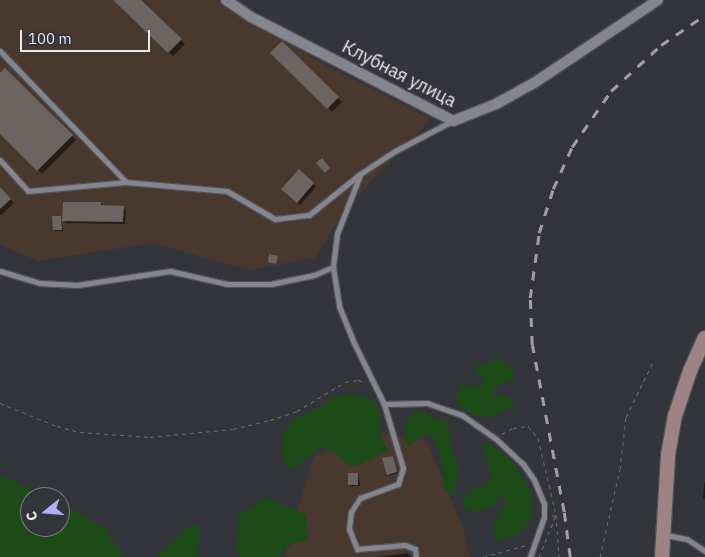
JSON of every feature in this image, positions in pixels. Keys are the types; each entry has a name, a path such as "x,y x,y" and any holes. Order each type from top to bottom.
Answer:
{"main road":[{"path":"662,557 668,455 675,416 690,371 705,338"}],"street":[{"name":"Клубная улица","path":"226,0 251,17 453,121 496,104 534,83 658,0"}],"lane":[{"path":"0,51 126,182"},
{"path":"0,160 28,191 126,182 227,191 275,219 308,216 360,174 395,151 453,121"},
{"path":"355,557 357,549 349,529 351,512 360,498 398,484 403,468 384,404 352,341 338,306 333,267 336,234 360,174"},
{"path":"0,271 40,283 77,285 170,271 227,284 270,284 314,275 333,267"},
{"path":"384,404 427,403 462,415 512,452 534,480 544,504 544,517 530,557"},
{"path":"663,535 687,539 705,550"},
{"path":"357,549 405,545 415,549 416,557"}],"path":[{"path":"600,556 620,469 626,417 654,360"},
{"path":"0,403 57,426 80,432 150,437 233,429 297,410 345,382 358,380 375,386"},
{"path":"539,557 556,515"},
{"path":"483,557 504,550 535,544"},
{"path":"558,557 608,557"}],"shaded area":[{"path":"0,0 217,0 314,59 431,119 349,205 314,258 249,270 152,243 39,261 0,245"},
{"path":"382,433 427,441 464,530 469,557 284,557 314,456"}],"green space":[{"path":"501,359 514,370 513,380 493,387 495,396 506,395 512,399 515,407 489,417 476,417 458,404 456,394 462,385 476,388 484,382 482,376 474,371 476,366"},
{"path":"348,394 371,398 380,413 381,438 388,451 358,465 349,466 338,455 322,446 294,468 286,466 281,449 283,434 294,419 323,406 331,398"},
{"path":"414,410 425,412 432,419 444,419 449,426 452,451 459,466 455,496 444,489 443,467 435,438 423,435 409,446 405,443 406,422"},
{"path":"487,442 511,459 531,492 533,515 520,533 500,541 496,539 493,526 505,501 500,493 494,507 474,511 463,509 464,500 473,488 485,486 491,478 483,444"},
{"path":"0,475 27,487 20,487 20,537 70,537 70,509 105,528 124,557 0,557"},
{"path":"266,497 306,515 308,537 306,542 294,542 277,557 241,557 237,553 239,516"},
{"path":"191,525 200,525 197,557 156,557"}],"building":[{"path":"113,0 141,0 182,39 168,53"},
{"path":"282,41 339,97 327,109 270,53"},
{"path":"5,68 73,135 37,171 0,134 0,73"},
{"path":"322,158 330,168 325,173 316,163"},
{"path":"299,169 314,183 297,203 281,189"},
{"path":"0,187 11,199 0,209"},
{"path":"63,202 101,202 101,205 124,206 123,222 62,221"},
{"path":"52,216 61,216 62,230 53,230"},
{"path":"269,254 278,256 276,264 268,262"},
{"path":"393,456 397,472 387,475 382,458"},
{"path":"348,473 358,473 358,485 348,485"}],"railway":[{"path":"570,557 564,512 532,345 530,298 539,233 553,189 572,147 611,91 661,45 705,15"}]}
